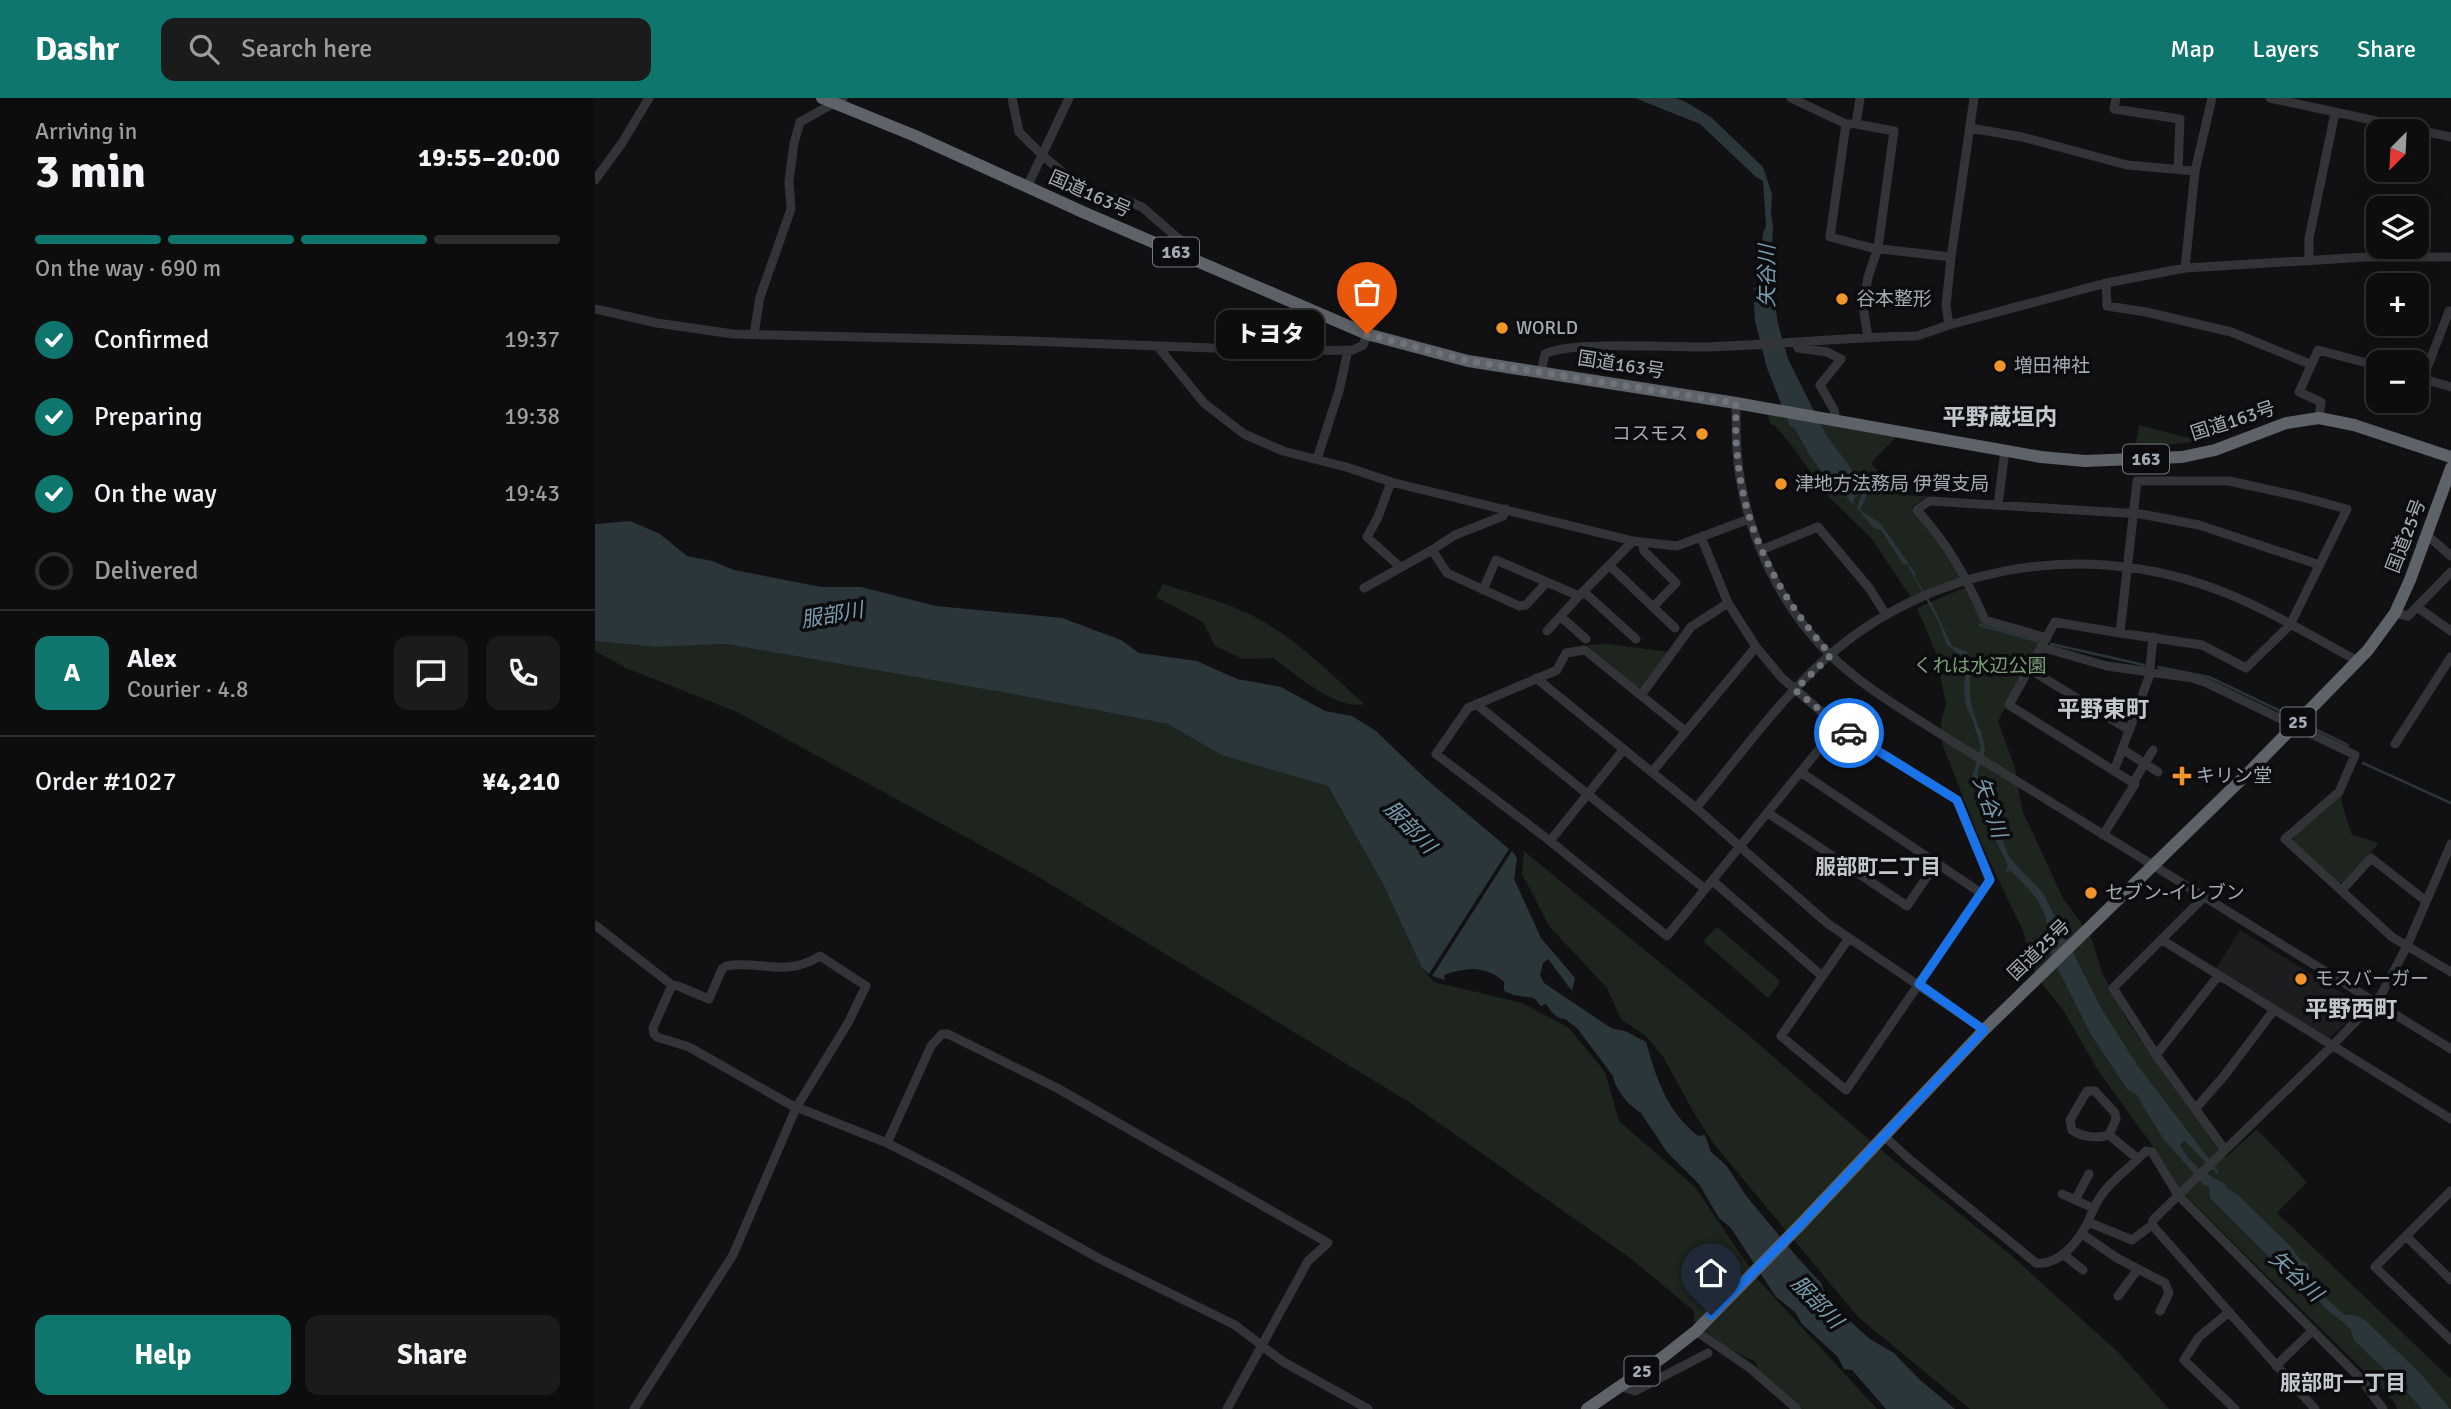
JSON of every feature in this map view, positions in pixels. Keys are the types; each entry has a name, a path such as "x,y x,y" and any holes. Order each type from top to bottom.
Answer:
{"highway":[{"name":"国道163号","path":"833,99 1027,187 1367,334 1468,361 1736,403 2041,457 2085,461 2182,457 2215,450 2286,423 2319,418 2354,425 2451,457"},
{"name":"国道25号","path":"1587,1409 1696,1331 1984,1030 2295,726 2368,650 2395,613 2451,468"}],"street":[{"path":"595,180 622,143 649,98"},
{"path":"1012,98 1019,131 1042,155 1095,197 1142,206 1192,251 1191,259"},
{"path":"1027,187 1069,98"},
{"path":"1791,98 1851,124 1894,131 1878,248 1868,277 1863,307 1868,337"},
{"path":"1860,98 1851,124 1830,237 1873,248 1951,257"},
{"path":"1949,325 1946,306 1951,257 1974,98"},
{"path":"2116,98 2114,109 2181,119 2178,169"},
{"path":"2185,268 2195,171 2213,98"},
{"path":"2272,98 2451,137"},
{"path":"754,334 760,297 790,209 789,181 800,122 833,99"},
{"path":"2309,261 2309,238 2335,113"},
{"path":"1970,128 2022,136 2127,165 2195,171"},
{"path":"1541,372 1545,354 1552,350 1917,336 2106,283 2185,268 2367,257 2451,257"},
{"path":"2106,283 2107,306 2146,312 2231,332 2310,363"},
{"path":"595,309 708,332 1028,341 1159,348 1348,350 1358,349 1363,345 1367,334"},
{"path":"2429,363 2451,311"},
{"path":"1793,342 1798,348 1827,352 1841,359 1820,385 1834,410 1835,421"},
{"path":"1159,348 1204,402 1244,434 1283,451 1391,482 1638,542 1677,546 1749,519"},
{"path":"1317,459 1339,391 1348,350"},
{"path":"2319,418 2321,402 2299,392 2318,350 2366,363"},
{"path":"2429,381 2451,387"},
{"path":"1736,403 1737,452 1749,519 1761,550 1791,607 1831,655 1879,695 2451,1049"},
{"path":"1998,505 2005,450"},
{"path":"2120,633 2137,481 2229,481 2347,509 2290,625 2246,668 2202,645 2120,633 2055,622 2009,705 2133,783"},
{"path":"1391,482 1367,537 1400,567"},
{"path":"2047,638 1985,620 1943,538 1917,510 1929,501 2133,513 2199,525 2320,565"},
{"path":"1364,588 1455,534 1503,516 1506,509"},
{"path":"1761,550 1818,527 1870,589 1886,615"},
{"path":"2427,535 2451,556"},
{"path":"1701,537 1728,603 1756,647 1795,690 1838,726 1957,800 1990,880 1846,1090 1781,1036 1849,938"},
{"path":"1547,631 1609,565 1638,542"},
{"path":"1638,542 1676,583 1653,607"},
{"path":"1432,550 1447,573 1519,606 1526,605 1547,582"},
{"path":"1483,590 1496,560 1582,594 1636,639"},
{"path":"1696,808 1795,690 1859,632 1919,598 1964,580 2021,567 2073,563 2127,566 2158,572 2210,587 2356,660"},
{"path":"1609,565 1675,628"},
{"path":"2395,613 2408,616 2451,572"},
{"path":"1641,695 1691,627 1728,603"},
{"path":"2417,607 2451,631"},
{"path":"1561,617 1586,639"},
{"path":"2114,771 2150,671 2154,638"},
{"path":"1652,772 1756,647"},
{"path":"2042,647 2108,666 2150,671 2207,683 2355,755 2339,792 2285,839 2392,937 2451,972"},
{"path":"1685,731 1585,650 1566,653 1557,670 1468,708 1437,754 1667,936 1838,726"},
{"path":"2395,744 2451,657"},
{"path":"2029,669 2129,730"},
{"path":"1536,678 1696,808 1827,923 1984,1030"},
{"path":"1476,704 1705,889"},
{"path":"2122,749 2158,772"},
{"path":"1550,841 1624,750"},
{"path":"2103,835 2153,750"},
{"path":"1802,773 1981,893"},
{"path":"1768,813 1907,906 1937,862"},
{"path":"2088,1222 2132,1240 2152,1225 2153,1220 2178,1195 2375,1003 2407,946 2451,844"},
{"path":"2341,891 2371,858 2426,901"},
{"path":"1713,881 1822,976"},
{"path":"2204,897 2113,988 2156,1055 2225,1150"},
{"path":"595,925 672,985 709,999 722,969 726,966 788,968 820,956 864,983 865,991 796,1108 733,1255 634,1409"},
{"path":"2162,940 2451,1119"},
{"path":"2156,1055 2218,976"},
{"path":"672,985 653,1028 654,1034 689,1047 796,1108 887,1143 948,1174 1100,1259 1235,1325 1282,1361 1369,1409"},
{"path":"2195,1109 2274,1010"},
{"path":"887,1143 931,1046 942,1034 948,1034 1057,1088 1328,1243 1308,1261 1227,1409"},
{"path":"2087,1091 2095,1091 2115,1113 2116,1119 2109,1135 2079,1135 2072,1130 2070,1119 2087,1091"},
{"path":"2109,1135 2138,1158"},
{"path":"1883,1138 2036,1263 2046,1263 2074,1245 2107,1186 2145,1151 2152,1152 2178,1195 2361,1379 2383,1409"},
{"path":"2075,1200 2089,1174"},
{"path":"2061,1194 2093,1208"},
{"path":"2449,1196 2375,1267 2451,1340"},
{"path":"2152,1225 2315,1409"},
{"path":"2082,1234 2117,1258 2165,1283 2169,1293 2159,1311"},
{"path":"2406,1236 2451,1280"},
{"path":"2063,1254 2083,1270"},
{"path":"2118,1296 2138,1269"},
{"path":"2228,1312 2199,1337 2184,1360 2235,1409"},
{"path":"2276,1366 2313,1330"},
{"path":"1696,1331 1750,1368 1797,1409"},
{"path":"1622,1384 1635,1391 1708,1353"}],"shaded area":[{"path":"2240,930 2358,1003 2358,1011 2330,1038 2326,1038 2216,969"}],"green space":[{"path":"1768,415 1896,437 1871,463 1899,495 1927,496 1911,508 1937,540 1961,578 1912,599 1872,539 1827,495 1790,443 1770,424"},
{"path":"2139,425 2201,441 2135,449"},
{"path":"1163,584 1245,612 1278,630 1308,653 1364,704 1353,705 1329,696 1273,658 1243,659 1215,646 1203,622 1156,597"},
{"name":"くれは水辺公園","path":"1967,589 1982,623 2039,640 2040,643 1998,721 2015,768 2022,810 2063,898 2091,937 2103,975 2128,1022 2225,1158 2257,1129 2307,1182 2277,1213 2451,1379 2451,1409 2397,1409 2395,1403 2375,1382 2178,1188 2150,1142 2099,1072 2063,1010 2043,985 2034,969 2023,931 1982,845 1943,746 1941,722 1946,704 1936,653 1917,608"},
{"path":"595,641 655,647 726,644 1168,724 1221,755 1328,786 1383,884 1422,968 1434,982 1522,1003 1569,1028 1605,1072 1619,1121 1694,1186 1759,1281 1877,1409 1803,1409 1758,1369 1755,1361 1730,1349 1694,1321 1694,1311 1630,1258 1409,1102 1037,876 737,712 626,668 595,651"},
{"path":"1609,644 1668,652 1643,687 1638,688 1587,645"},
{"path":"2342,796 2352,835 2379,843 2344,882 2339,883 2293,841 2294,836"},
{"path":"1524,851 2012,1256 2120,1354 2169,1409 1970,1409 1858,1317 1713,1143 1664,1058 1646,1036 1621,1019 1607,988 1549,926 1522,874"},
{"path":"1717,927 1779,980 1768,998 1703,941"}],"water":[{"name":"矢谷川","path":"1635,98 1675,98 1686,102 1712,118 1763,167 1772,194 1770,291 1788,359 1825,433 1860,481 1842,497 1812,459 1795,429 1790,426 1767,368 1755,321 1754,303 1758,300 1758,292 1753,288 1758,287 1766,226 1763,181 1700,124"},
{"name":"矢谷川","path":"1860,484 1868,493 1860,510 1881,524 1915,573 1952,646 1967,652 1971,701 1985,750 1977,773 1978,778 2009,857 2043,893 2101,1008 2138,1066 2219,1172 2217,1174 2184,1140 2180,1145 2184,1152 2199,1168 2237,1194 2291,1247 2303,1263 2308,1264 2307,1282 2345,1315 2355,1315 2366,1321 2421,1374 2450,1409 2422,1409 2406,1391 2409,1388 2403,1381 2390,1375 2354,1340 2351,1330 2343,1322 2276,1264 2210,1198 2209,1187 2203,1184 2162,1137 2136,1094 2128,1090 2090,1033 2040,933 2045,935 2046,926 2042,908 2011,871 2005,872 2008,865 1984,817 1972,777 1981,747 1966,703 1966,660 1947,645 1939,623 1907,564 1903,564 1881,530 1874,528 1857,508 1862,494 1860,492 1854,498 1853,505 1846,496"},
{"name":"服部川","path":"630,521 660,534 687,556 712,561 734,570 821,587 861,587 936,606 1062,618 1121,640 1139,653 1197,661 1237,679 1281,687 1325,711 1352,716 1376,731 1426,779 1509,849 1429,974 1422,968 1383,884 1328,786 1221,755 1168,724 726,644 655,647 595,641 595,524"},
{"name":"服部川","path":"1512,851 1517,858 1514,879 1541,938 1575,978 1572,991 1548,959 1543,963 1540,975 1544,983 1611,1028 1625,1031 1646,1042 1670,1105 1698,1136 1705,1135 1711,1152 1726,1165 1747,1197 1821,1283 1826,1298 1870,1339 1894,1353 1920,1380 1955,1409 1886,1409 1852,1370 1844,1369 1838,1357 1802,1324 1795,1312 1776,1297 1731,1228 1719,1218 1699,1184 1667,1152 1641,1113 1623,1097 1613,1076 1577,1028 1556,1016 1546,1004 1541,1006 1534,998 1504,991 1504,982 1483,970 1460,970 1444,975 1445,980 1432,976"}],"waterway":[{"path":"1980,625 2037,641"},
{"path":"2051,644 2144,665"},
{"path":"2158,667 2209,677 2289,715"},
{"path":"2307,725 2348,745"},
{"path":"2363,763 2451,803"}],"way so far":[{"path":"1367,334 1468,361 1736,403 1737,452 1749,519 1782,593 1831,655 1795,690 1849,733"}],"place":[{"name":"谷本整形","path":"1842,299"},
{"name":"WORLD","path":"1502,328"},
{"name":"トヨタ","path":"1367,334"},
{"name":"増田神社","path":"2000,366"},
{"name":"コスモス","path":"1702,434"},
{"name":"津地方法務局 伊賀支局","path":"1781,484"},
{"name":"キリン堂","path":"2182,776"},
{"name":"セブン-イレブン","path":"2091,893"},
{"name":"モスバーガー","path":"2301,979"}],"district":[{"name":"平野蔵垣内","path":"2000,417"},
{"name":"平野東町","path":"2103,709"},
{"name":"服部町二丁目","path":"1878,867"},
{"name":"平野西町","path":"2351,1009"},
{"name":"服部町一丁目","path":"2343,1383"}],"route":[{"path":"1711,1315 1984,1030 1919,984 1990,880 1957,800 1849,733"}]}
